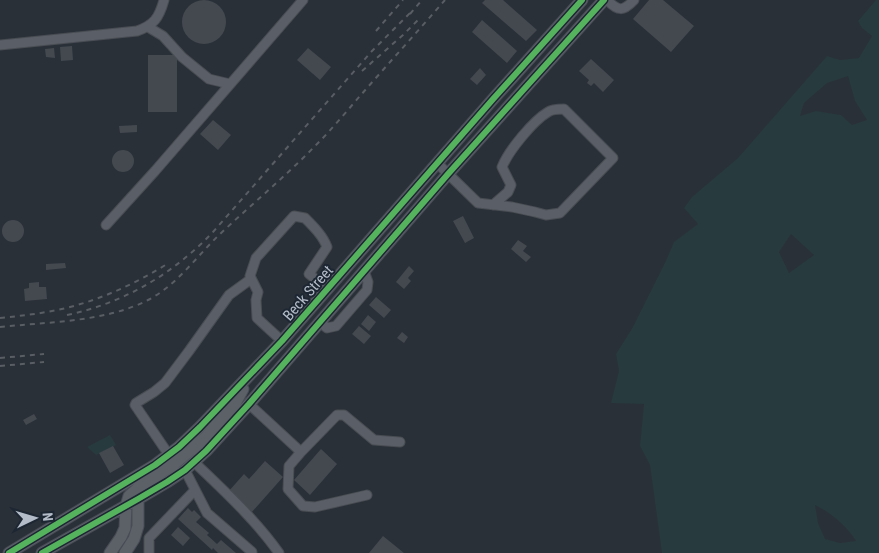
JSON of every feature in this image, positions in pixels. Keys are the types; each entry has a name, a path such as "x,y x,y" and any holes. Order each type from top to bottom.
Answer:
{"main road":[{"name":"Beck Street","path":"9,553 128,482 169,455 200,428 282,341 582,0"},
{"name":"Beck Street","path":"42,553 126,506 185,470 218,440 448,174 605,0"},
{"path":"110,553 125,528 126,506 129,496 196,446 233,407 249,377"},
{"path":"125,553 134,539 138,526 138,499"}],"lane":[{"path":"0,45 137,31 148,27 160,12 164,0"},
{"path":"106,224 155,171 303,0"},
{"path":"605,0 614,8 627,7 634,0"},
{"path":"148,27 163,36 182,57 209,79 230,84"},
{"path":"437,163 478,203 546,215 560,213 613,158 564,109 550,110 532,126 506,158 502,167 511,185 508,192 493,205"},
{"path":"282,341 257,318 256,300 258,292 250,276 256,258 294,216 306,218 324,241 327,248 310,274 328,289"},
{"path":"169,455 136,403 154,392 164,383 229,295 251,279"},
{"path":"249,404 301,452"},
{"path":"367,495 314,507 303,506 288,489 289,466 337,415 344,415 374,440 400,442"},
{"path":"194,462 238,504 266,535 279,553"},
{"path":"185,470 207,513 252,552"},
{"path":"149,553 149,538 195,490"}],"green space":[{"path":"876,0 879,0 879,553 662,553 650,465 640,446 644,404 611,403 619,371 616,354 633,327 674,242 698,224 684,208 692,197 738,158 827,56 840,60 859,58 872,36 862,28 858,21","holes":["848,76 855,101 867,120 852,125 841,115 816,111 800,116 804,103 827,83","791,234 814,255 789,273 779,252","815,505 838,520 856,541 840,543 825,539 818,523"]},
{"path":"110,435 116,445 96,455 87,447"}],"building":[{"path":"200,0 208,0 220,6 226,22 220,38 208,44 200,44 188,38 182,26 182,18 188,6"},
{"path":"485,0 503,0 537,30 526,41 482,3"},
{"path":"649,0 663,0 694,26 671,52 633,19"},
{"path":"482,20 517,51 507,63 472,32"},
{"path":"72,46 73,60 61,61 60,47"},
{"path":"54,48 55,58 46,57 45,49"},
{"path":"308,48 331,67 320,80 297,60"},
{"path":"148,55 177,55 177,112 148,112"},
{"path":"591,59 614,80 603,92 594,83 591,86 587,83 589,80 579,71"},
{"path":"480,68 486,75 477,85 470,79"},
{"path":"213,120 231,135 218,150 200,134"},
{"path":"137,125 137,132 120,133 119,126"},
{"path":"123,150 131,153 134,161 131,169 123,172 115,169 112,161 115,153"},
{"path":"463,216 474,238 465,243 453,221"},
{"path":"13,220 21,223 24,231 21,239 13,242 5,239 2,231 5,223"},
{"path":"518,240 527,246 523,251 531,257 526,262 511,249"},
{"path":"65,263 66,268 46,270 46,264"},
{"path":"409,266 414,271 408,278 411,281 404,289 396,282"},
{"path":"39,282 39,287 46,287 47,299 25,301 24,289 29,288 29,283"},
{"path":"376,297 391,310 384,318 369,305"},
{"path":"368,315 376,322 369,331 361,324"},
{"path":"359,326 371,336 364,344 352,334"},
{"path":"402,332 408,337 404,343 397,338"},
{"path":"34,414 37,419 26,425 23,420"},
{"path":"113,446 124,465 110,473 99,453"},
{"path":"321,449 337,464 310,495 294,480"},
{"path":"265,461 283,477 251,513 228,492 244,474 249,479"},
{"path":"188,508 192,512 194,510 201,517 196,522 209,533 207,535 217,544 221,540 236,553 218,553 213,548 212,550 178,519"},
{"path":"178,527 190,538 183,546 171,535"},
{"path":"383,536 404,553 369,553"}],"railway":[{"path":"376,31 403,0"},
{"path":"410,14 422,0"},
{"path":"0,327 95,317 132,307 158,294 323,138 445,0"},
{"path":"67,315 88,310 128,295 164,274 198,247 371,52 413,10"},
{"path":"362,71 421,17"},
{"path":"0,318 72,307 128,286 167,264"},
{"path":"0,358 44,354"},
{"path":"0,366 44,362"}],"cycle path":[{"path":"9,553 155,465 179,447 200,427 282,341 582,0"},
{"path":"42,553 167,482 185,470 206,451 448,174 604,0"}]}
